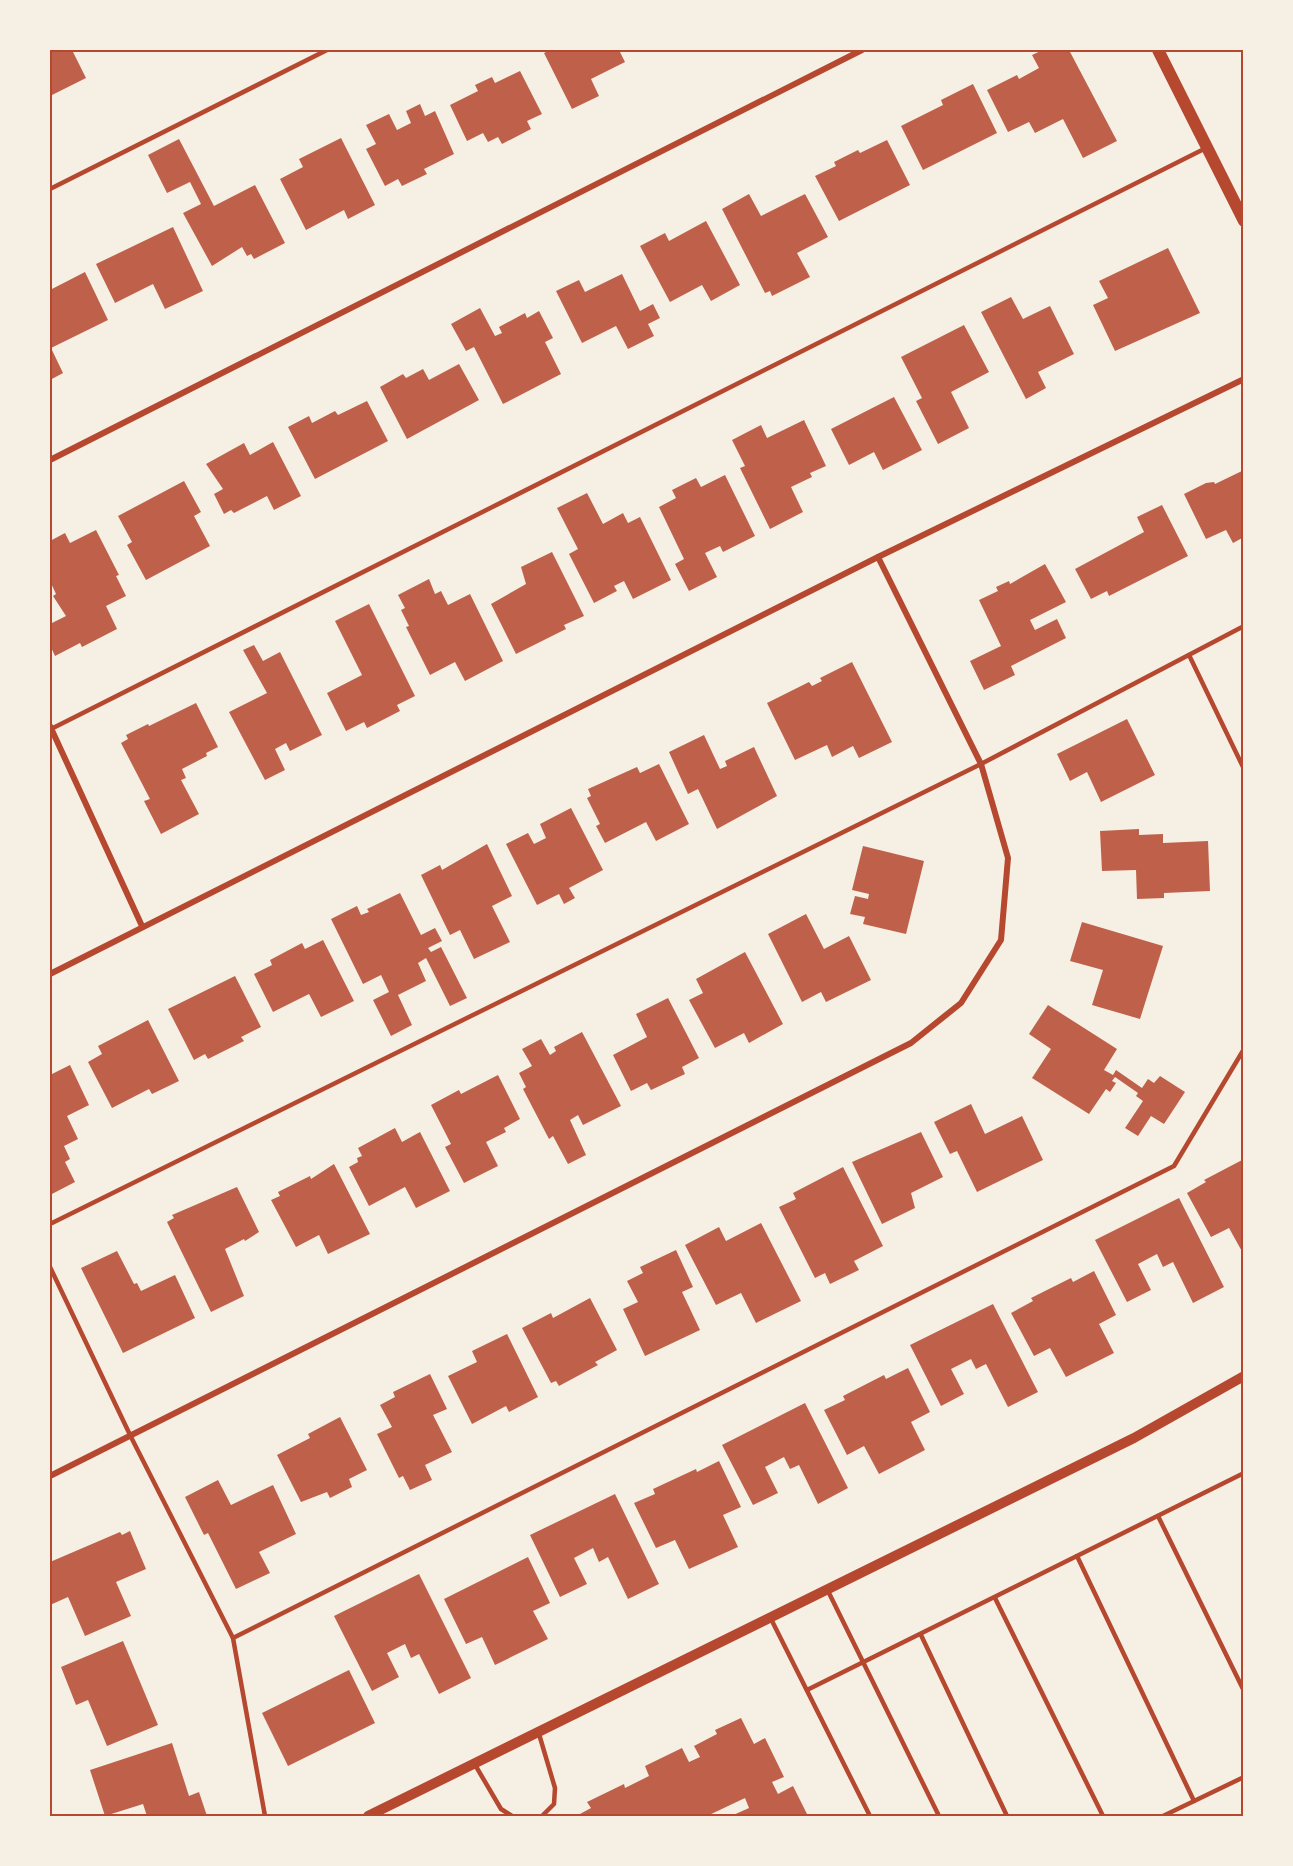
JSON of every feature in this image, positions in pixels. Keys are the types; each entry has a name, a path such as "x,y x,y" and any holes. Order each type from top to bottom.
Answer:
{"main road":[{"path":"1158,50 1244,221"}],"street":[{"path":"50,460 862,50"},
{"path":"50,974 878,557 1244,378"},
{"path":"50,1476 884,1057 911,1043 961,1004 1001,940 1008,858 981,765 878,557"},
{"path":"50,728 142,926"},
{"path":"368,1816 1134,1438 1244,1376"}],"lane":[{"path":"50,189 327,50"},
{"path":"50,728 1207,148"},
{"path":"50,1224 981,765 1244,626"},
{"path":"1189,655 1244,769"},
{"path":"233,1638 1174,1166 1244,1049"},
{"path":"50,1267 131,1437 233,1638 265,1816"},
{"path":"807,1690 864,1664 1244,1473"},
{"path":"1158,1516 1244,1691"},
{"path":"1077,1556 1194,1801"},
{"path":"828,1590 939,1816"},
{"path":"995,1598 1103,1816"},
{"path":"770,1617 870,1816"},
{"path":"921,1635 1007,1816"},
{"path":"539,1733 555,1788 554,1804 542,1816"},
{"path":"474,1763 501,1809 512,1816"},
{"path":"1163,1816 1244,1777"}],"building":[{"path":"50,50 72,50 86,78 50,96"},
{"path":"550,50 619,50 625,62 591,79 599,96 572,109 544,53"},
{"path":"1043,50 1069,50 1117,141 1083,158 1063,119 1035,133 1029,122 1008,132 987,90 1017,75 1019,79 1039,68 1032,55"},
{"path":"520,71 542,114 527,121 531,129 502,144 498,137 488,142 483,133 467,141 450,105 478,91 475,85 492,77 495,83"},
{"path":"973,84 997,133 923,170 901,126 943,105 941,100"},
{"path":"420,104 425,116 435,111 454,154 424,169 427,174 402,186 398,179 385,186 366,149 376,144 366,125 389,114 397,130 411,123 406,111"},
{"path":"341,138 375,205 348,219 344,210 306,230 280,179 303,167 299,159"},
{"path":"179,139 214,206 255,185 285,243 254,259 251,254 247,256 242,247 212,266 183,213 201,204 190,182 167,193 148,155"},
{"path":"887,140 910,185 839,221 815,176 836,166 834,162 858,150 860,153"},
{"path":"749,194 761,216 805,194 828,237 797,253 810,277 772,296 770,291 765,293 722,209"},
{"path":"706,221 740,285 711,301 702,285 670,302 640,246 665,233 669,241"},
{"path":"173,227 203,291 165,309 153,284 115,303 96,264"},
{"path":"1168,248 1200,313 1115,351 1093,305 1108,298 1099,281"},
{"path":"85,272 108,320 51,348 63,373 50,380 50,290"},
{"path":"622,274 640,311 653,304 660,318 648,324 654,336 628,349 616,326 582,343 556,291 579,280 585,292"},
{"path":"1011,297 1023,319 1050,306 1074,354 1038,372 1046,388 1026,399 981,312"},
{"path":"480,308 495,336 502,333 499,327 525,313 527,318 539,311 553,338 545,342 561,374 503,404 474,347 466,351 451,324"},
{"path":"964,325 989,372 951,392 969,428 938,444 916,401 922,398 901,357"},
{"path":"459,364 479,400 407,439 380,387 403,374 406,378 423,369 429,380"},
{"path":"894,397 922,450 883,470 874,452 849,465 831,429"},
{"path":"367,401 388,441 315,479 288,427 309,416 312,423 335,411 338,415"},
{"path":"804,420 826,466 810,473 812,477 791,487 803,512 770,529 740,468 745,466 732,440 761,425 767,438"},
{"path":"273,442 301,496 274,510 267,496 234,513 231,510 224,514 214,494 223,489 206,464 244,443 250,455"},
{"path":"1244,470 1244,537 1233,543 1226,530 1206,539 1184,494 1206,483 1214,482 1215,484"},
{"path":"725,475 755,536 723,552 720,546 705,553 717,577 689,591 675,564 684,559 659,507 676,498 672,490 696,478 701,487"},
{"path":"184,481 201,512 194,516 210,546 146,580 127,545 132,542 118,516"},
{"path":"587,493 603,524 623,513 628,523 640,517 671,580 633,599 624,581 614,586 617,591 594,603 569,554 578,549 557,508"},
{"path":"1162,505 1188,556 1109,596 1107,591 1091,599 1075,569 1144,532 1137,517"},
{"path":"96,530 119,575 116,576 126,596 106,606 117,629 82,647 80,643 55,656 50,645 50,624 66,616 53,596 56,594 50,581 50,541 65,533 70,543"},
{"path":"552,552 584,616 564,625 566,629 516,654 491,604 526,584 521,567"},
{"path":"1045,564 1066,602 1030,620 1035,630 1057,619 1066,638 1011,666 1015,675 984,690 970,661 1001,646 979,600 998,591 996,587 1009,581 1010,584"},
{"path":"429,579 435,594 441,591 448,605 470,594 503,661 465,681 455,662 430,675 406,627 409,626 401,610 405,608 398,595"},
{"path":"369,604 415,696 397,705 400,711 367,728 364,722 346,731 327,693 362,675 335,621"},
{"path":"254,645 263,661 280,652 322,735 290,751 286,743 275,749 285,770 265,780 229,712 267,693 243,650"},
{"path":"852,662 892,742 859,758 853,746 832,757 827,745 795,760 767,703 809,682 812,686 822,681 820,678"},
{"path":"196,703 218,747 206,753 207,756 182,769 186,778 181,780 199,814 161,834 144,801 150,799 121,743 128,739 126,735"},
{"path":"1127,719 1155,775 1101,802 1087,772 1070,781 1057,754"},
{"path":"704,735 720,769 727,766 725,761 754,747 777,796 717,829 698,789 688,794 669,752"},
{"path":"659,764 689,824 656,841 646,822 605,843 596,826 600,824 587,798 591,796 588,789 637,767 640,773"},
{"path":"571,808 603,870 569,888 575,898 564,904 559,894 537,905 506,844 528,833 534,844 546,838 540,824"},
{"path":"1139,829 1139,835 1163,834 1163,843 1208,841 1210,891 1164,893 1164,898 1137,899 1136,870 1102,871 1100,831"},
{"path":"487,844 512,896 492,906 510,942 474,959 460,930 450,935 421,875 440,865 442,870"},
{"path":"863,846 924,861 906,934 863,924 865,917 850,914 855,896 868,899 869,894 852,890"},
{"path":"400,893 421,935 435,928 442,941 428,948 431,952 441,947 467,998 450,1006 426,958 418,963 426,981 398,995 412,1025 391,1036 373,1000 389,992 381,975 363,984 331,919 357,906 361,915 369,912 367,909"},
{"path":"806,914 824,949 849,936 871,980 826,1002 821,992 802,1002 768,934"},
{"path":"1082,922 1163,946 1140,1019 1092,1005 1103,970 1070,961"},
{"path":"323,940 354,1001 321,1017 309,994 273,1012 254,974 272,965 270,960 302,943 305,949"},
{"path":"745,952 783,1024 749,1043 744,1033 715,1048 689,1000 703,993 696,979"},
{"path":"235,976 261,1027 241,1037 244,1041 208,1059 205,1054 194,1060 168,1009"},
{"path":"668,998 699,1058 682,1067 685,1074 651,1090 647,1083 631,1091 613,1055 647,1037 636,1014"},
{"path":"1048,1005 1117,1049 1104,1070 1113,1075 1116,1070 1142,1088 1148,1079 1154,1083 1160,1076 1185,1092 1164,1124 1151,1116 1138,1136 1125,1128 1143,1101 1136,1096 1138,1093 1115,1077 1112,1081 1116,1083 1110,1092 1106,1089 1089,1114 1032,1078 1051,1049 1029,1034"},
{"path":"148,1020 179,1081 152,1094 149,1089 112,1108 88,1062 102,1054 98,1046"},
{"path":"582,1032 621,1106 583,1125 578,1115 570,1120 586,1155 568,1164 553,1136 549,1139 523,1089 526,1087 519,1073 532,1066 522,1049 541,1039 550,1055 556,1051 554,1047"},
{"path":"70,1065 89,1105 67,1116 78,1139 64,1146 70,1159 65,1162 75,1182 50,1195 50,1075"},
{"path":"498,1075 520,1119 504,1128 506,1132 486,1142 498,1166 464,1183 445,1147 451,1144 431,1105 459,1090 461,1094"},
{"path":"971,1104 985,1134 1022,1116 1043,1160 977,1192 957,1151 950,1154 934,1122"},
{"path":"395,1128 402,1142 420,1132 450,1191 416,1208 405,1187 369,1206 349,1167 358,1162 357,1158 362,1156 358,1148"},
{"path":"921,1132 943,1177 911,1193 915,1208 882,1224 852,1162"},
{"path":"1244,1159 1244,1255 1229,1228 1211,1237 1187,1193 1206,1182 1204,1180"},
{"path":"334,1164 370,1234 328,1254 319,1235 296,1247 271,1200 280,1196 278,1192 310,1176 311,1179"},
{"path":"843,1167 883,1246 854,1261 859,1270 830,1284 825,1273 815,1278 779,1207 796,1199 793,1193"},
{"path":"237,1187 259,1232 225,1249 244,1296 211,1312 167,1222 174,1218 172,1215"},
{"path":"1179,1198 1224,1287 1193,1303 1173,1262 1163,1267 1157,1254 1138,1264 1151,1290 1127,1302 1095,1240"},
{"path":"761,1223 801,1301 756,1323 741,1293 716,1305 685,1245 719,1227 726,1241"},
{"path":"676,1250 693,1287 682,1292 700,1330 645,1356 623,1309 638,1302 627,1281 643,1273 640,1267"},
{"path":"117,1251 134,1284 137,1283 141,1291 175,1275 195,1318 123,1353 81,1268"},
{"path":"1094,1271 1116,1315 1099,1324 1114,1353 1066,1377 1050,1348 1034,1356 1011,1313 1033,1301 1031,1298 1071,1278 1073,1282"},
{"path":"590,1298 617,1350 595,1362 598,1365 559,1386 556,1381 551,1383 522,1328 551,1313 553,1318"},
{"path":"993,1304 1038,1392 1008,1407 986,1364 976,1369 971,1359 951,1369 964,1394 941,1406 910,1345"},
{"path":"507,1334 538,1397 509,1412 506,1406 472,1424 448,1376 477,1362 472,1351"},
{"path":"908,1368 930,1412 911,1422 925,1450 879,1474 864,1446 847,1455 824,1410 845,1400 843,1396 884,1375 886,1379"},
{"path":"430,1374 447,1409 433,1415 452,1452 425,1465 432,1480 410,1490 403,1476 399,1478 377,1434 392,1427 380,1405 395,1397 393,1392"},
{"path":"805,1403 848,1488 818,1504 799,1465 790,1469 784,1457 765,1467 778,1493 753,1505 722,1445"},
{"path":"340,1417 367,1470 349,1479 352,1487 330,1498 327,1492 301,1502 277,1455 310,1438 308,1434"},
{"path":"719,1461 741,1507 723,1515 738,1547 689,1569 675,1540 656,1548 634,1503 655,1494 653,1489"},
{"path":"218,1480 231,1505 273,1485 296,1534 259,1552 270,1573 236,1589 208,1533 204,1535 185,1497"},
{"path":"615,1494 659,1584 628,1599 608,1557 599,1562 593,1548 574,1558 587,1584 560,1597 530,1535"},
{"path":"130,1531 146,1569 116,1582 131,1616 85,1636 68,1597 50,1605 50,1562 120,1532 122,1535"},
{"path":"528,1557 550,1603 533,1611 548,1639 495,1665 482,1637 466,1644 444,1599"},
{"path":"419,1574 471,1678 439,1694 419,1654 411,1658 405,1644 387,1653 399,1677 372,1691 334,1616"},
{"path":"123,1641 158,1725 107,1746 88,1700 76,1705 61,1667"},
{"path":"349,1670 375,1723 288,1766 262,1713"},
{"path":"741,1718 754,1744 765,1738 784,1777 772,1782 778,1794 793,1786 808,1816 731,1816 749,1808 745,1798 707,1816 581,1816 580,1814 591,1808 587,1802 624,1784 625,1788 649,1776 645,1766 682,1748 689,1762 700,1757 694,1746 717,1734 715,1730"},
{"path":"172,1743 189,1796 199,1792 207,1816 147,1816 143,1804 105,1816 90,1770"}]}
